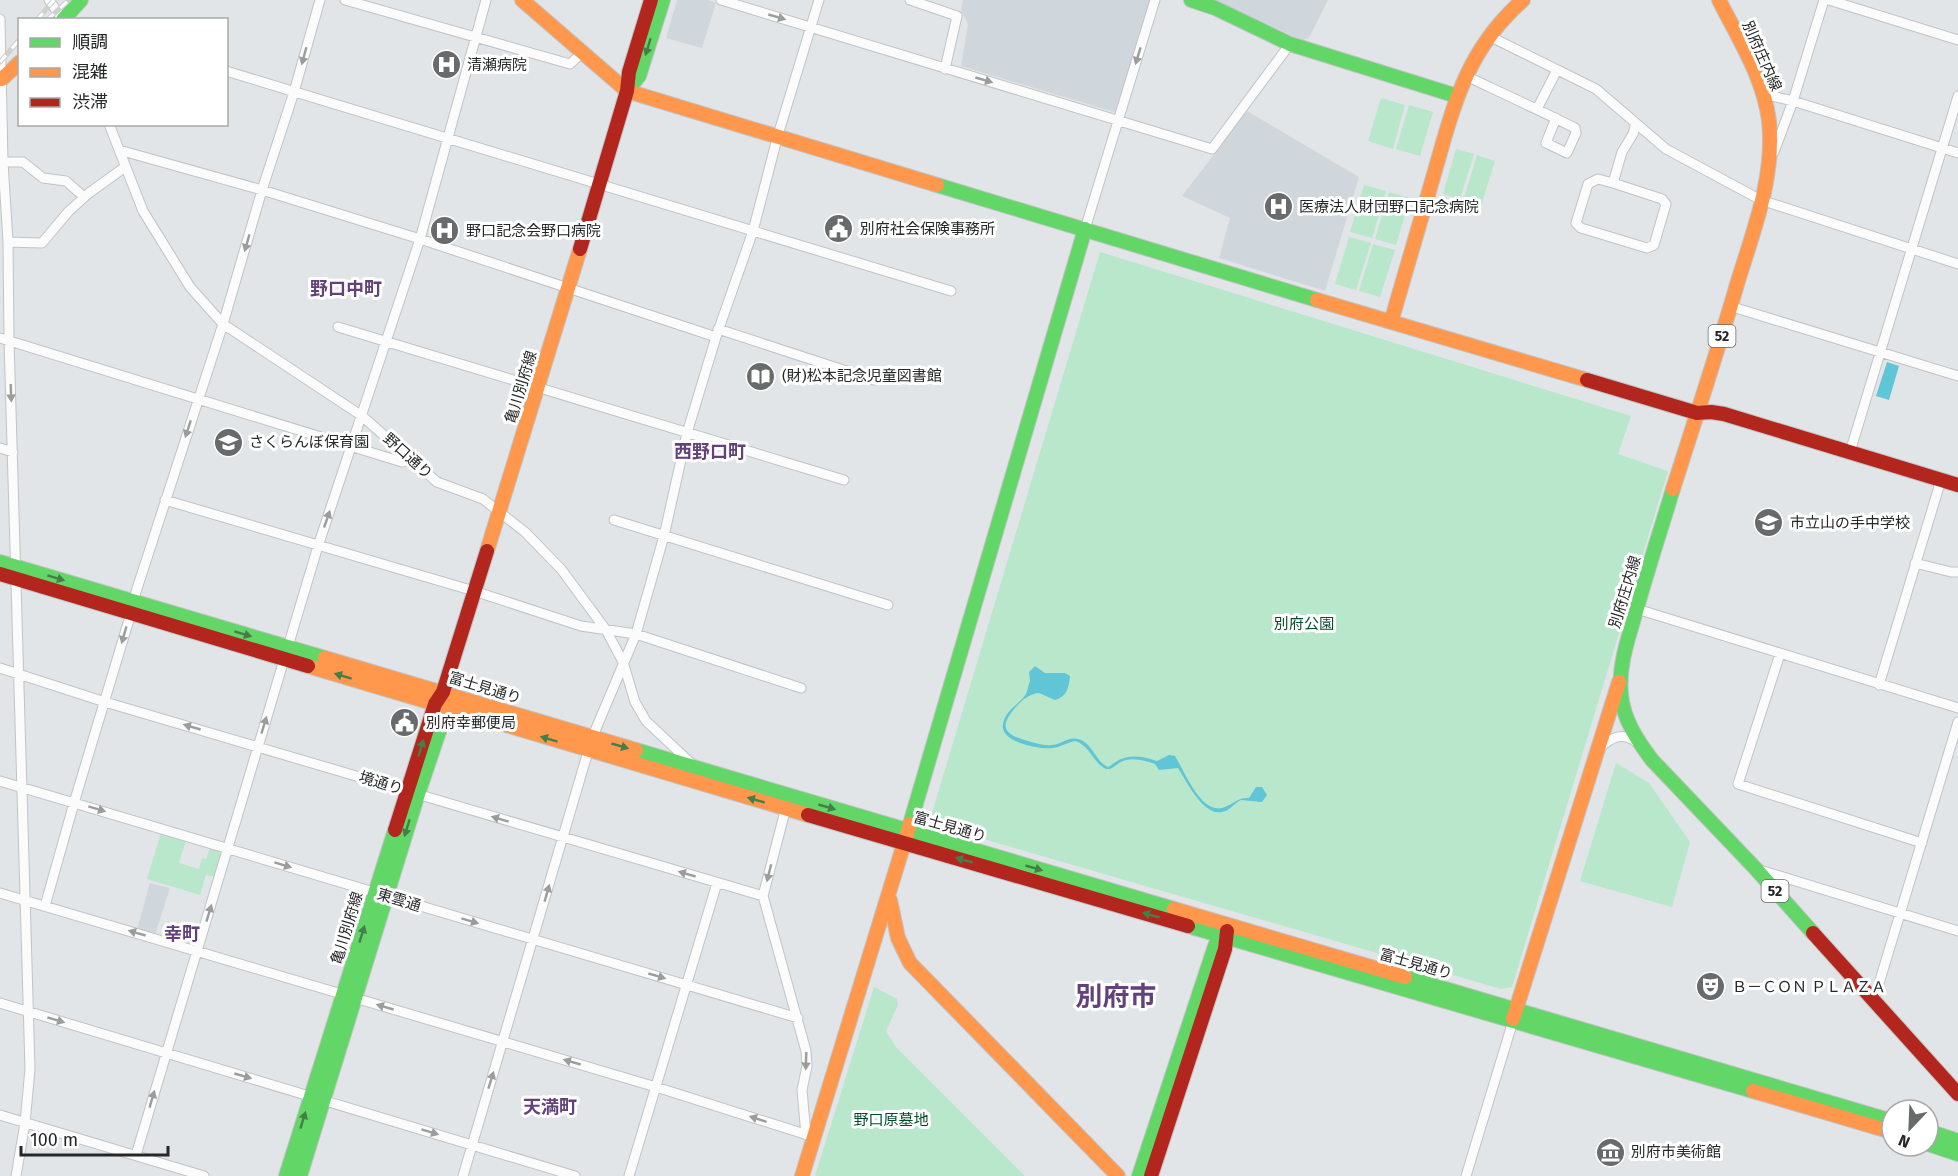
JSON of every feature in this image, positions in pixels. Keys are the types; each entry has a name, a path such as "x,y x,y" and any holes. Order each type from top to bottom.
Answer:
{"street":[{"path":"49,0 62,18"},
{"path":"65,18 81,0"},
{"path":"45,906 132,607 223,324 320,0"},
{"path":"345,0 570,64 582,53"},
{"path":"136,1155 318,546 420,239 486,0"},
{"path":"522,0 627,91 1697,413 1724,414 1958,485"},
{"name":"亀川別府線","path":"286,1176 317,1098 441,706 443,692 538,388 627,91 629,72 651,0"},
{"name":"亀川別府線","path":"627,91 639,76 663,0"},
{"path":"721,0 1212,149 1290,44"},
{"path":"463,1176 591,745 636,634 664,536 687,433 717,333 753,231 778,135 819,0"},
{"path":"910,0 957,16 945,69"},
{"path":"802,1176 810,1136 906,837 1084,229 1155,0"},
{"path":"1191,0 1215,8 1290,44 1457,96"},
{"name":"別府庄内線","path":"1719,0 1763,94 1769,118 1769,166 1725,327 1626,645 1621,674 1621,695 1627,720 1644,750 1755,868 1958,1094"},
{"path":"1769,166 1793,101 1824,0"},
{"path":"1829,0 1958,40"},
{"path":"1391,322 1457,96 1479,48 1521,1"},
{"path":"0,19 3,162 8,242 5,339 13,452 30,1069 25,1122 16,1176"},
{"path":"1489,36 1596,88 1666,149 1761,200 1958,264"},
{"path":"1,80 18,64"},
{"path":"1537,109 1557,70"},
{"path":"228,72 951,291"},
{"path":"1466,76 1556,118"},
{"path":"1763,94 1793,101 1958,153"},
{"path":"1850,452 1958,96"},
{"path":"1613,183 1622,152 1633,134 1636,123"},
{"name":"野口通り","path":"111,126 143,211 190,287 223,324 362,416 437,482 483,499 525,532 561,569 606,630 623,662 635,702 646,721 685,754 698,769 707,786"},
{"path":"119,150 262,190 568,288 874,380"},
{"path":"3,162 22,162 43,178 66,181 84,197"},
{"path":"8,242 42,243 84,197 125,167"},
{"path":"1598,178 1613,183 1662,199 1666,204 1654,245 1647,248 1581,228 1576,223 1588,184 1598,178"},
{"path":"1736,308 1958,376"},
{"path":"338,327 844,480"},
{"path":"5,339 402,462 411,460"},
{"path":"0,448 13,452"},
{"path":"1879,685 1941,480"},
{"path":"165,500 474,591 581,626 636,634 801,688"},
{"path":"614,520 888,605"},
{"name":"富士見通り","path":"0,561 16,572 285,653 441,706 591,745 698,769 787,802 1225,932 1514,1016 1880,1118"},
{"path":"1915,563 1958,572"},
{"name":"富士見通り","path":"0,574 16,572"},
{"path":"1637,609 1958,708"},
{"name":"富士見通り","path":"285,653 443,692 591,745"},
{"path":"1780,654 1738,784 1922,843"},
{"name":"境通り","path":"0,668 105,702 763,896"},
{"path":"1466,1176 1621,674"},
{"path":"1874,1000 1958,722"},
{"path":"1596,753 1608,740 1622,736 1631,738 1644,750"},
{"path":"591,745 707,786 787,802 763,896 807,1051 807,1066 802,1090 810,1136"},
{"name":"東雲通","path":"0,782 74,802 798,1018"},
{"path":"1755,868 1958,931"},
{"path":"629,1176 717,883"},
{"path":"890,889 893,921 900,946 910,963 1115,1173 1144,1172 1222,960 1225,932"},
{"path":"0,893 656,1087 810,1136"},
{"path":"0,1003 575,1176"},
{"path":"1514,1016 1880,1128"},
{"name":"亀川別府線","path":"300,1176 317,1098"},
{"path":"0,1115 204,1176"},
{"path":"1940,1135 1958,1141"},
{"path":"1940,1148 1958,1154"}],"shaded area":[{"path":"677,0 708,0 716,3 702,48 666,38"},
{"path":"963,0 1151,0 1118,109 1114,112 961,66 968,24 961,10"},
{"path":"1213,0 1328,0 1309,38 1302,40"},
{"name":"医療法人財団野口記念病院","path":"1247,111 1359,177 1325,291 1219,258 1230,218 1182,196"},
{"path":"150,883 170,888 155,935 137,929"}],"green space":[{"path":"1381,98 1405,105 1393,149 1368,141"},
{"path":"1409,105 1433,112 1420,156 1396,149"},
{"path":"1456,149 1474,154 1460,199 1443,194"},
{"path":"1477,155 1495,161 1481,206 1463,201"},
{"path":"1364,185 1386,191 1372,238 1350,232"},
{"path":"1389,192 1410,198 1396,245 1375,239"},
{"path":"1349,237 1371,243 1356,290 1335,284"},
{"path":"1373,244 1395,250 1380,297 1359,291"},
{"name":"別府公園","path":"1100,252 1631,416 1618,454 1668,471 1512,987 1501,989 942,827 932,813"},
{"path":"1616,763 1649,783 1690,842 1672,907 1580,881"},
{"path":"161,833 186,841 179,863 199,869 202,858 206,859 210,848 222,851 215,877 206,875 200,895 147,879"},
{"name":"野口原墓地","path":"874,987 897,999 898,1005 886,1031 895,1046 1025,1176 815,1176"}],"water":[{"path":"1887,362 1899,366 1889,400 1876,396"},
{"path":"1035,666 1045,673 1065,673 1070,676 1068,688 1062,697 1055,700 1039,693 1021,702 1007,720 1007,730 1014,736 1045,745 1078,739 1087,744 1100,761 1108,767 1126,757 1144,757 1157,761 1169,755 1175,756 1200,797 1214,808 1226,807 1241,799 1249,798 1256,787 1262,787 1267,795 1262,802 1241,800 1230,809 1215,812 1208,809 1196,797 1178,768 1159,770 1155,764 1132,759 1106,769 1076,741 1047,748 1030,746 1014,740 1003,730 1004,719 1026,694 1030,681 1029,672"}],"railway":[{"path":"39,18 54,0"},
{"path":"49,18 69,0"},
{"path":"0,62 18,41"}],"traffic: fast":[{"path":"65,18 81,0"},
{"path":"627,91 639,76 663,0"},
{"path":"1191,0 1215,8 1290,44 1457,96"},
{"path":"937,185 1317,300"},
{"path":"910,824 1085,229"},
{"path":"1673,489 1625,651 1620,683 1622,703 1636,737 1652,760 1755,868 1813,933"},
{"path":"0,562 325,658"},
{"path":"300,1176 418,794 447,708 445,700"},
{"path":"636,750 1174,909"},
{"path":"286,1176 395,830"},
{"path":"1188,926 1753,1091"},
{"path":"1139,1176 1215,946 1224,930"},
{"path":"1405,977 1880,1117"},
{"path":"1940,1135 1958,1141"},
{"path":"1940,1148 1958,1154"}],"traffic: slow":[{"path":"522,0 627,91 937,185"},
{"path":"1391,322 1454,106 1463,83 1487,40 1523,0"},
{"path":"1673,489 1762,202 1769,162 1769,121 1762,89 1719,0"},
{"path":"2,79 18,64"},
{"path":"487,551 580,249"},
{"path":"1317,300 1587,380"},
{"path":"325,658 636,750"},
{"path":"308,666 808,815"},
{"path":"1513,1019 1619,682"},
{"path":"802,1176 910,824"},
{"path":"890,900 898,938 910,963 1118,1176"},
{"path":"1174,909 1405,977"},
{"path":"1753,1091 1880,1128"}],"traffic: jam":[{"path":"580,249 627,91 629,72 651,0"},
{"path":"1587,380 1697,413 1724,414 1958,485"},
{"path":"395,830 435,704 443,692 487,551"},
{"path":"0,574 308,666"},
{"path":"808,815 1188,926"},
{"path":"1151,1176 1225,949 1227,931"},
{"path":"1813,933 1958,1094"}],"place":[{"name":"清瀬病院","path":"446,65"},
{"name":"医療法人財団野口記念病院","path":"1278,207"},
{"name":"別府社会保険事務所","path":"839,229"},
{"name":"野口記念会野口病院","path":"445,231"},
{"name":"(財)松本記念児童図書館","path":"761,376"},
{"name":"さくらんぼ保育園","path":"228,442"},
{"name":"市立山の手中学校","path":"1769,523"},
{"name":"別府幸郵便局","path":"405,723"},
{"name":"Ｂ－ＣＯＮ ＰＬＡＺＡ","path":"1711,987"},
{"name":"別府市美術館","path":"1610,1152"}],"district":[{"name":"野口中町","path":"346,289"},
{"name":"西野口町","path":"710,452"},
{"name":"幸町","path":"182,934"},
{"name":"別府市","path":"1116,997"},
{"name":"天満町","path":"550,1107"}]}
